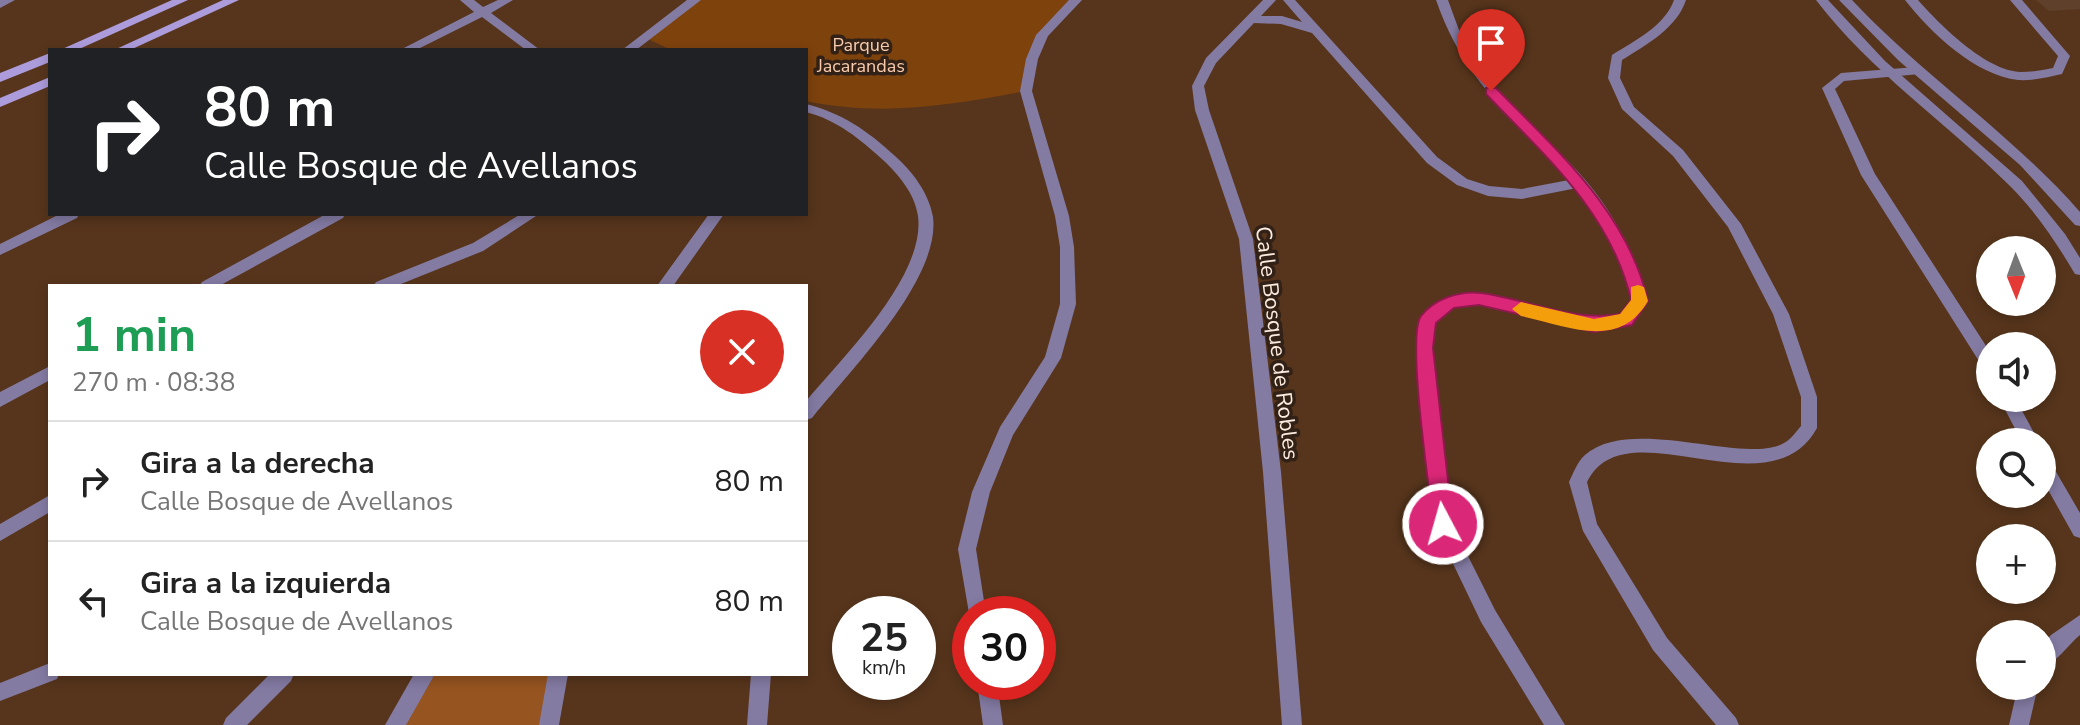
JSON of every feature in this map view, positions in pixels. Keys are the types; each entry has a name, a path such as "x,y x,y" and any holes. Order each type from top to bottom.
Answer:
{"main road":[{"path":"71,48 182,0"},
{"path":"125,48 233,0"},
{"path":"0,78 48,58"},
{"path":"0,103 48,82"}],"street":[{"path":"0,4 9,0"},
{"path":"466,0 531,48"},
{"path":"410,48 507,0"},
{"path":"631,48 695,0"},
{"path":"974,596 967,549 981,492 1006,432 1053,358 1068,304 1067,247 1062,216 1026,91 1032,59 1042,35 1076,0"},
{"name":"Calle Bosque de Robles","path":"1270,0 1210,61 1198,86 1202,110 1246,239 1272,472 1292,725"},
{"path":"1289,0 1432,160 1462,182 1488,191 1522,194 1580,183"},
{"path":"1442,0 1450,30 1472,70 1580,183 1617,236 1632,268 1640,301 1625,320 1594,325 1479,299 1450,302 1428,321 1424,348 1443,524 1488,616 1555,725"},
{"path":"1680,0 1680,7 1648,37 1616,58 1614,78 1629,109 1678,153 1734,224 1781,314 1809,397 1809,428 1789,450 1750,457 1662,447 1618,449 1592,459 1578,482 1589,526 1660,644 1729,725"},
{"path":"1822,0 1890,73 2020,184 2045,212 2080,270"},
{"path":"1845,0 1916,71 1998,136 2044,179 2080,221"},
{"path":"1911,0 1932,23 1994,68 2019,76 2058,71 2064,56 2016,0"},
{"path":"1251,19 1282,20 1317,31"},
{"path":"1916,71 1841,77 1828,88 1868,175 1976,343"},
{"path":"808,108 827,112 852,125 898,166 918,192 927,222 922,251 902,293 808,410"},
{"path":"0,250 68,216"},
{"path":"211,284 334,216"},
{"path":"386,284 478,247 529,216"},
{"path":"666,284 716,216"},
{"path":"0,400 48,373"},
{"path":"2056,488 2080,530"},
{"path":"0,533 48,504"},
{"path":"2056,646 2080,624"},
{"path":"0,692 48,673"},
{"path":"233,725 282,676"},
{"path":"395,725 424,676"},
{"path":"549,725 558,676"},
{"path":"757,725 761,676"},
{"path":"990,700 993,725"},
{"path":"2019,725 2025,700"}],"green space":[{"name":"Parque Jacarandas","path":"694,0 1076,0 1042,35 1026,91 943,105 889,109 808,101 808,48 667,48 646,38"}],"shaded area":[{"path":"434,676 550,676 541,725 405,725"}],"slow traffic":[{"path":"1521,309 1594,325 1625,320 1640,301 1638,292"}],"route":[{"path":"1443,524 1424,348 1428,321 1450,302 1479,299 1594,325 1625,320 1640,301 1632,268 1617,236 1580,183 1491,91"}]}
